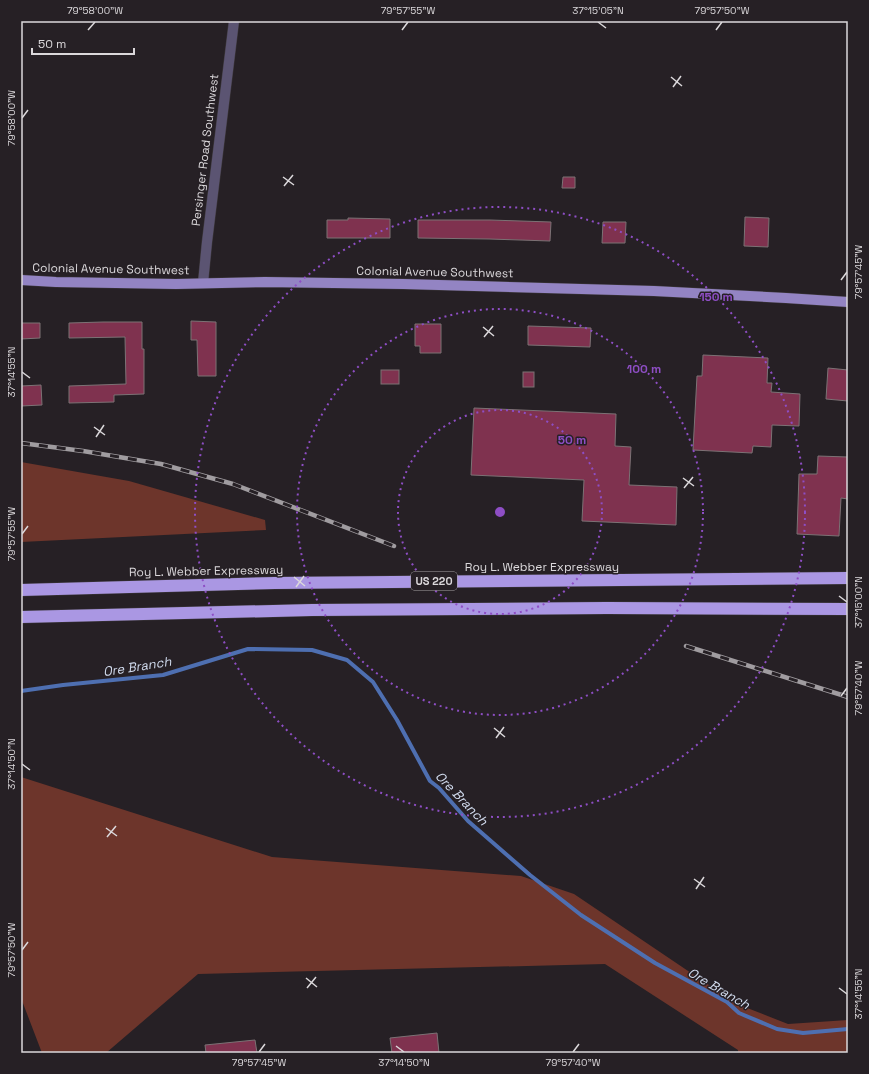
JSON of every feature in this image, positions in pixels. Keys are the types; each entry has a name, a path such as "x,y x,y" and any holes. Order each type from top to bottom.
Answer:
{"highway":[{"name":"Roy L. Webber Expressway","path":"21,590 337,582 848,578"},
{"path":"21,617 319,610 608,608 848,609"}],"main road":[{"name":"Colonial Avenue Southwest","path":"21,280 176,284 265,282 403,284 654,291 848,302"}],"street":[{"name":"Persinger Road Southwest","path":"203,283 234,21"}],"shaded area":[{"path":"21,462 129,481 265,520 266,530 21,542"},
{"path":"21,777 272,857 521,876 574,894 737,1004 788,1024 848,1020 848,1053 738,1053 738,1050 605,964 198,974 106,1053 42,1053 21,998"}],"building":[{"path":"563,177 575,177 575,188 562,188"},
{"path":"745,217 769,218 768,247 744,246"},
{"path":"348,218 390,219 390,238 327,238 327,220 348,220"},
{"path":"418,220 551,222 550,241 418,238"},
{"path":"603,222 626,222 625,243 602,243"},
{"path":"191,321 216,322 216,376 198,376 197,340 191,340"},
{"path":"142,322 142,349 144,349 144,394 114,395 114,402 69,403 69,386 126,384 125,337 69,338 69,323"},
{"path":"21,323 40,323 40,338 21,339"},
{"path":"415,324 441,324 441,353 420,353 420,346 415,346"},
{"path":"528,326 591,328 590,347 528,345"},
{"path":"703,355 768,358 767,383 772,383 771,392 800,394 799,426 772,425 771,447 753,446 752,453 693,450 697,376 702,376"},
{"path":"828,368 848,370 848,401 826,399"},
{"path":"381,370 399,370 399,384 381,384"},
{"path":"523,372 534,372 534,387 523,387"},
{"path":"41,385 42,405 21,406 21,386"},
{"path":"474,408 616,414 615,446 631,447 629,485 677,487 676,525 582,521 584,480 471,475"},
{"path":"818,456 848,457 848,499 841,498 839,536 797,534 799,474 817,474"},
{"path":"437,1033 439,1053 392,1053 390,1038"},
{"path":"255,1040 257,1053 206,1053 205,1045"}],"waterway":[{"name":"Ore Branch","path":"21,691 63,685 163,675 248,649 312,650 347,660 373,682 397,720 430,781 439,788 468,821 530,875 581,915 655,963 727,1002 739,1013 777,1029 803,1033 848,1029"}],"railway":[{"path":"21,443 83,451 161,464 233,484 394,546"},
{"path":"686,646 848,697"}]}
